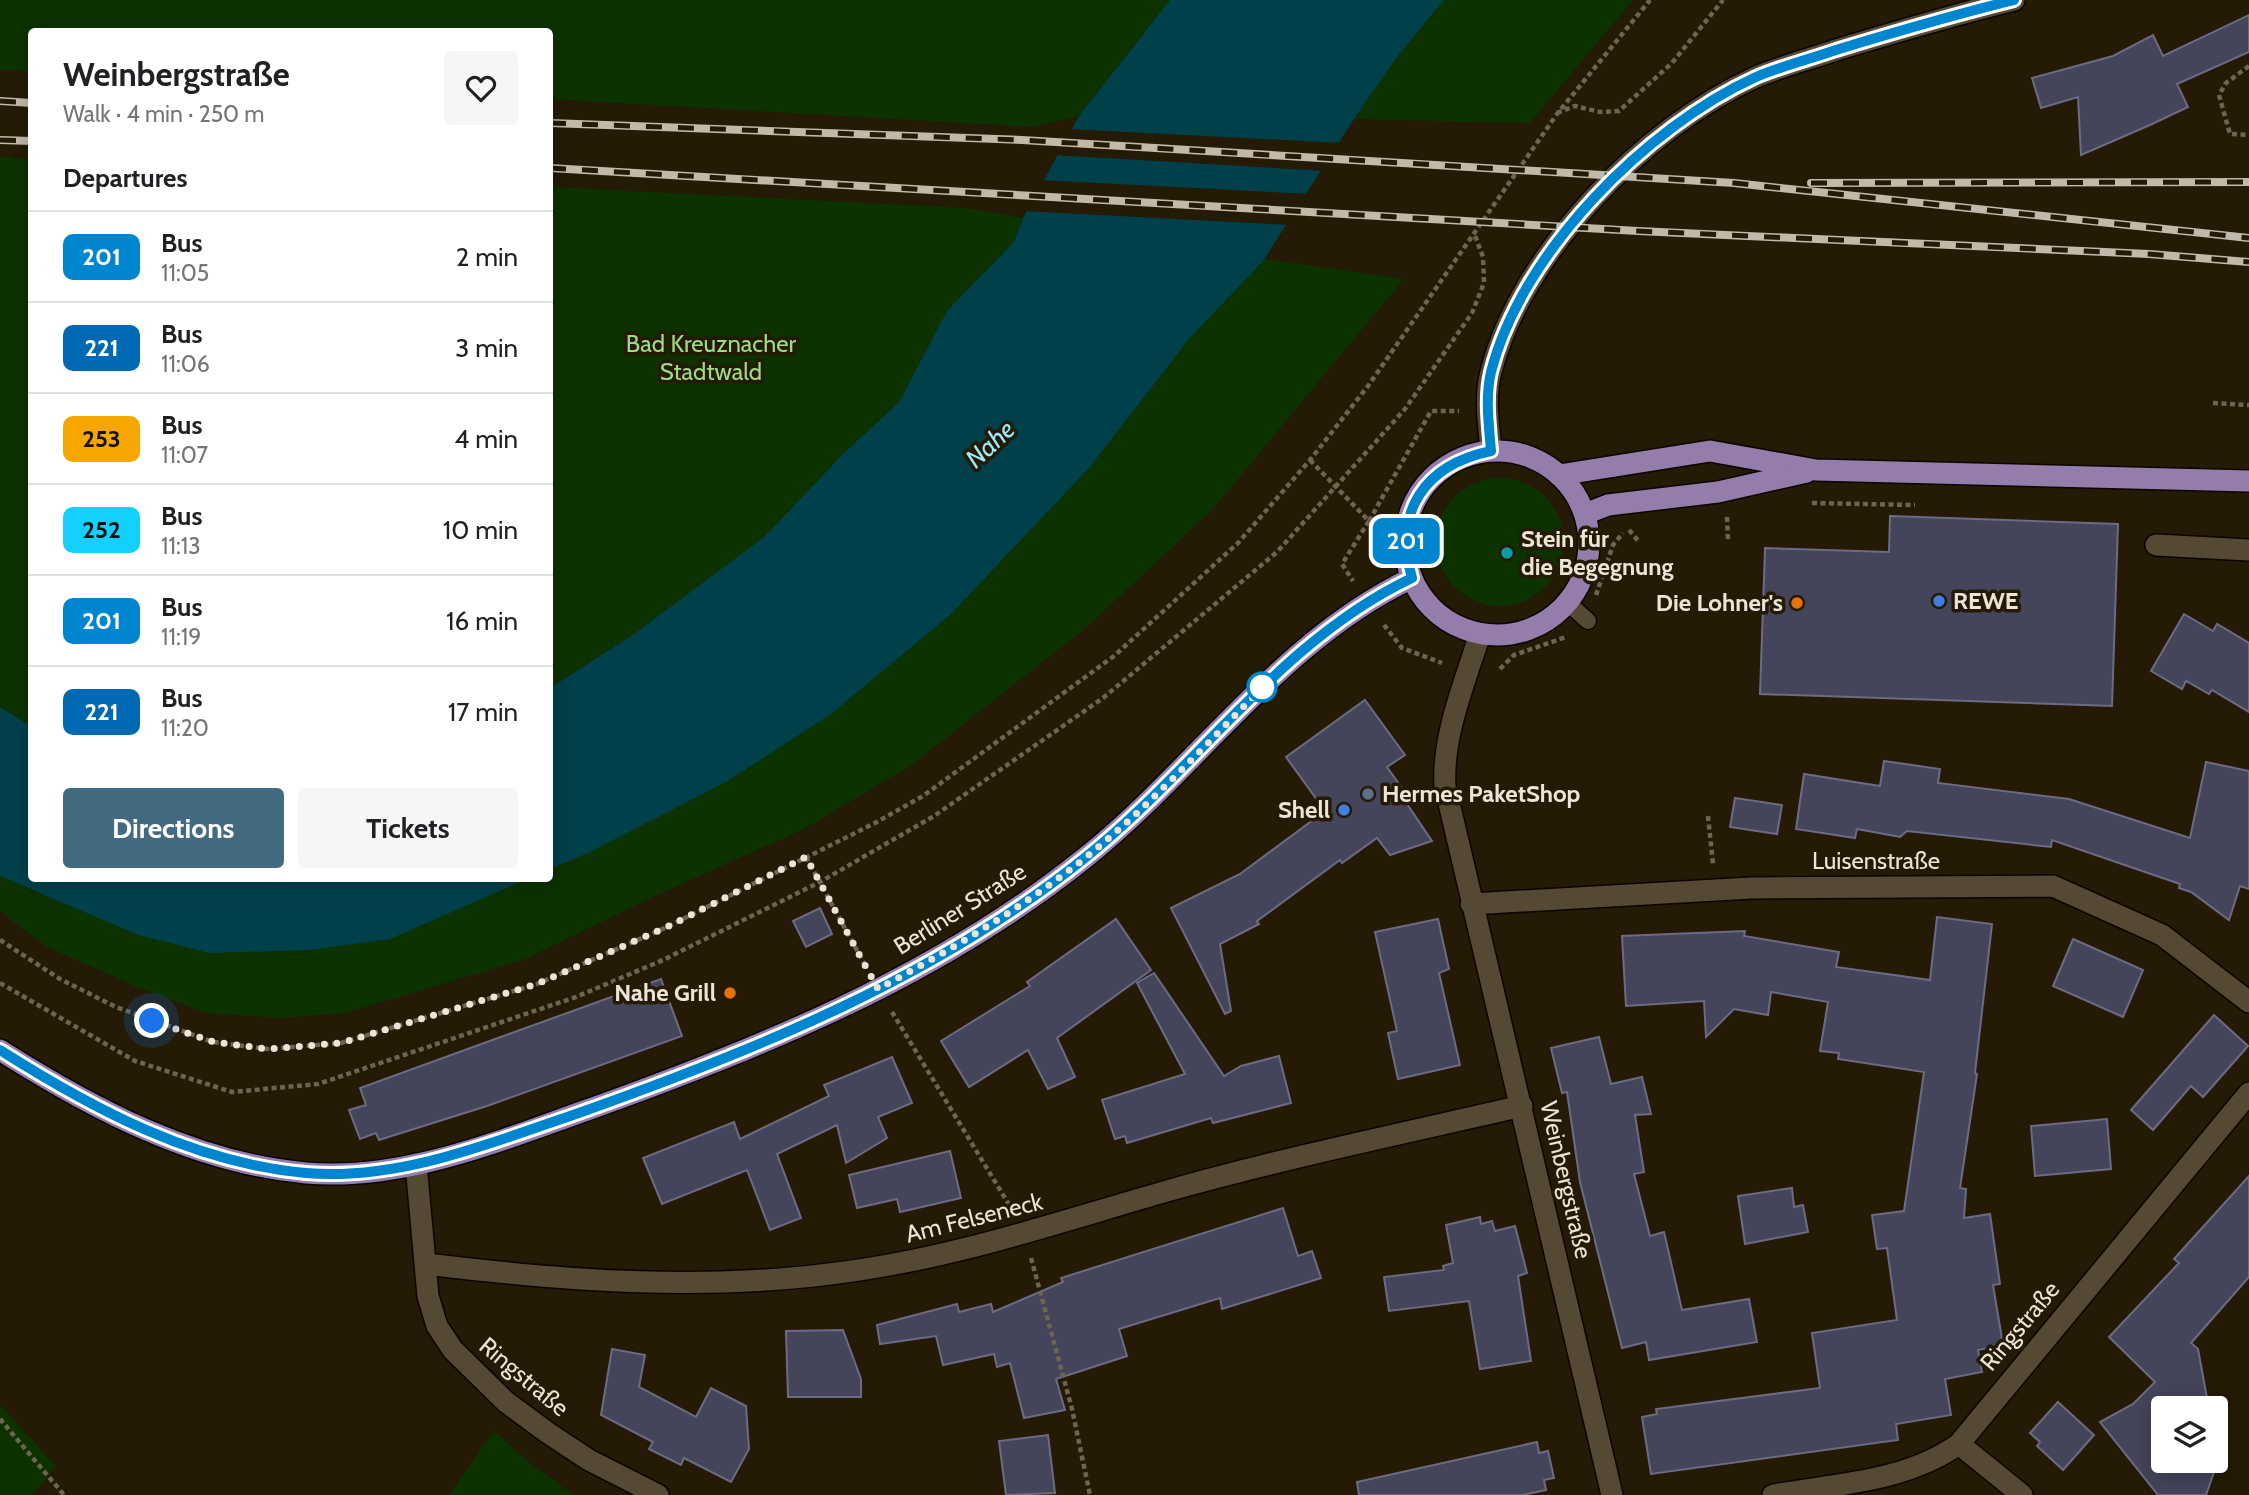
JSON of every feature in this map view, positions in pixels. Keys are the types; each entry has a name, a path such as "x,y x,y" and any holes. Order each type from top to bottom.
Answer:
{"main road":[{"path":"1491,451 1531,457 1559,475 1585,514 1589,542 1587,564 1568,603 1550,619 1528,630 1504,635 1480,634 1458,627 1439,614 1423,598 1412,578 1406,558 1405,536 1409,515 1418,496 1431,479 1466,456 1491,451"},
{"path":"1559,475 1710,451 1816,470 2249,481"},
{"path":"1585,514 1608,505 1718,492 1816,470"},
{"name":"Berliner Straße","path":"0,1049 117,1116 215,1157 259,1168 308,1174 348,1174 416,1164 534,1128 709,1066 794,1030 878,989 990,925 1084,858 1125,824 1266,684 1367,602 1412,578"}],"street":[{"path":"1491,451 1487,411 1490,374 1513,313 1564,235 1592,201 1633,161 1704,106 1756,78 1905,29 2014,0"},
{"path":"2156,545 2249,550"},
{"name":"Weinbergstraße","path":"1480,634 1444,767 1445,786 1612,1495"},
{"name":"Luisenstraße","path":"1471,904 1751,888 2053,886 2161,935 2249,1002"},
{"name":"Ringstraße","path":"1773,1495 1903,1473 1941,1456 1959,1444 2249,1093"},
{"name":"Am Felseneck","path":"426,1264 585,1279 677,1283 768,1280 850,1272 931,1258 1273,1163 1522,1106"},
{"name":"Ringstraße","path":"416,1164 428,1296 437,1326 453,1350 506,1402 548,1433 589,1460 658,1495"},
{"path":"1959,1444 2022,1495"}],"lane":[{"path":"1568,603 1588,621"}],"path":[{"path":"0,940 60,979 116,1007 214,1042 268,1049 341,1043 537,984 667,927 923,796 1018,729 1114,656 1237,543 1310,460 1368,386 1557,114 1650,0"},
{"path":"1557,114 1575,106 1600,112 1619,111 1672,63 1723,0"},
{"path":"2249,66 2226,83 2219,94 2230,134 2249,135"},
{"path":"0,983 135,1061 232,1091 318,1084 576,997 663,960 820,882 934,816 1103,698 1277,552 1405,409 1472,313 1483,283 1483,257 1474,233"},
{"path":"2213,403 2249,405"},
{"path":"1487,411 1431,411 1342,564 1402,648 1439,663 1497,673 1514,655 1564,639 1588,621 1612,545 1629,526 1640,543"},
{"path":"1310,460 1369,521"},
{"path":"1808,503 1916,505"},
{"path":"1708,816 1713,868"},
{"path":"806,857 878,989 1011,1208 1023,1234 1072,1409 1090,1495"},
{"path":"0,1419 64,1495"}],"green space":[{"path":"0,0 1170,0 1079,116 1032,127 553,99 553,28 28,28 28,71 0,70"},
{"path":"1444,0 1633,0 1530,123 1354,119 1397,57"},
{"path":"0,157 28,159 28,724 0,707"},
{"name":"Bad Kreuznacher Stadtwald","path":"553,187 967,208 1023,218 1014,242 947,312 899,402 843,454 764,537 634,634 553,686"},
{"path":"1264,259 1404,279 1213,509 1087,627 913,764 804,829 655,896 523,960 345,1013 281,1018 206,1013 135,986 45,946 0,911 0,876 138,935 479,898 519,882 553,882 553,868 588,853 951,613 1089,468 1190,338"},
{"path":"1500,478 1525,483 1546,496 1559,517 1564,542 1559,567 1546,588 1525,601 1500,606 1475,601 1454,588 1441,567 1436,542 1441,517 1454,496 1475,483"},
{"path":"0,1405 56,1466 32,1495 0,1495"},
{"path":"494,1431 532,1465 574,1495 449,1495"}],"water":[{"name":"Nahe","path":"1170,0 1444,0 1397,57 1354,119 1263,261 1190,338 1089,468 950,615 831,714 726,782 588,853 553,868 553,686 634,634 764,537 843,454 899,402 947,311 1014,242 1023,218 1079,116"},
{"path":"0,707 28,724 28,882 520,882 390,939 309,950 209,953 138,935 0,876"}],"pier":[{"path":"1068,129 1342,143 1325,171 1054,155"},
{"path":"1040,180 1310,194 1290,225 1023,211"}],"building":[{"path":"2249,15 2249,52 2177,84 2188,107 2150,125 2081,155 2078,97 2041,108 2032,78 2113,56 2153,35 2163,56"},
{"name":"REWE","path":"1890,516 2118,524 2112,706 1760,694 1765,548 1889,552"},
{"path":"2184,614 2213,631 2217,624 2249,643 2249,712 2212,690 2209,694 2186,681 2182,689 2151,671"},
{"path":"1365,700 1405,755 1387,767 1409,798 1405,801 1432,841 1390,855 1377,838 1342,863 1340,860 1257,921 1259,924 1220,944 1231,1011 1225,1014 1171,908 1240,874 1325,811 1286,757"},
{"path":"1884,761 1940,769 1938,783 2069,799 2190,838 2206,762 2249,771 2249,889 2240,886 2229,920 2191,892 2179,888 2180,884 2052,840 2051,847 1907,831 1900,837 1857,829 1855,838 1796,829 1804,774 1880,786"},
{"path":"1735,798 1782,805 1777,834 1730,827"},
{"path":"820,908 832,934 806,947 793,921"},
{"path":"1937,917 1992,924 1977,1074 1960,1188 1966,1189 1964,1218 1990,1214 2000,1284 1993,1285 2003,1345 1978,1350 1982,1372 1945,1379 1951,1415 1896,1424 1898,1440 1651,1474 1642,1417 1657,1414 1656,1409 1820,1388 1812,1333 1897,1320 1887,1248 1877,1249 1872,1215 1904,1211 1924,1072 1838,1059 1839,1053 1820,1051 1828,1002 1771,992 1768,1015 1734,1009 1706,1037 1704,1001 1626,1006 1622,936 1745,931 1744,936 1839,952 1836,967 1930,980"},
{"path":"1116,919 1151,970 1057,1038 1075,1077 1048,1089 1028,1050 969,1087 941,1041 1030,986 1027,982"},
{"path":"1438,919 1449,969 1439,973 1460,1065 1398,1079 1388,1033 1397,1031 1375,932"},
{"path":"2073,939 2143,970 2123,1017 2053,986"},
{"path":"1154,973 1224,1076 1241,1066 1279,1056 1291,1103 1213,1123 1211,1118 1127,1143 1125,1136 1115,1139 1102,1100 1185,1074 1137,983"},
{"path":"661,979 682,1036 487,1106 379,1140 376,1133 360,1139 349,1110 366,1105 360,1088"},
{"path":"2214,1015 2248,1046 2203,1097 2191,1086 2153,1130 2131,1110"},
{"path":"1599,1037 1611,1084 1642,1077 1651,1114 1635,1115 1644,1172 1634,1174 1650,1236 1664,1232 1682,1310 1749,1299 1757,1342 1649,1360 1646,1342 1622,1348 1580,1182 1567,1092 1562,1093 1551,1048"},
{"path":"892,1057 912,1103 878,1117 887,1138 846,1163 837,1125 777,1154 801,1218 770,1230 747,1170 662,1204 643,1158 734,1122 740,1139 829,1096 824,1085"},
{"path":"2107,1119 2111,1169 2035,1176 2031,1126"},
{"path":"950,1151 961,1198 900,1212 897,1199 857,1208 849,1175"},
{"path":"2249,1176 2249,1277 2191,1343 2198,1349 2207,1396 2151,1396 2151,1473 2214,1473 2206,1495 2158,1495 2100,1422 2133,1404 2155,1382 2109,1337 2179,1263 2174,1259"},
{"path":"1792,1188 1794,1207 1803,1205 1808,1232 1745,1244 1738,1196"},
{"path":"1283,1208 1298,1256 1312,1251 1321,1278 1222,1309 1220,1298 1119,1329 1127,1356 1056,1379 1065,1410 1024,1418 1010,1363 997,1367 994,1354 943,1365 936,1336 880,1344 877,1325 957,1304 959,1312 991,1304 993,1312 1063,1282 1061,1278"},
{"path":"1480,1217 1481,1224 1492,1221 1495,1231 1515,1226 1527,1273 1518,1276 1531,1361 1480,1369 1469,1301 1389,1311 1384,1277 1444,1270 1443,1266 1453,1263 1446,1225"},
{"path":"843,1330 861,1379 861,1397 788,1397 786,1331"},
{"path":"612,1349 645,1355 639,1387 696,1417 711,1388 746,1406 749,1449 731,1482 684,1458 681,1465 649,1449 653,1442 601,1415"},
{"path":"2058,1402 2094,1435 2063,1470 2037,1446 2040,1442 2030,1433"},
{"path":"1048,1435 1055,1493 1006,1495 999,1441"},
{"path":"1537,1442 1539,1453 1548,1451 1554,1478 1544,1480 1546,1490 1523,1495 1359,1495 1357,1482"}],"railway":[{"path":"0,101 28,103"},
{"path":"553,123 1022,140 1734,183 2249,238"},
{"path":"0,140 28,141"},
{"path":"553,168 1638,231 2149,254 2249,262"},
{"path":"1811,183 2249,182"}],"bus line":[{"name":"201","path":"0,1050 117,1116 215,1157 259,1168 308,1174 348,1174 416,1164 466,1150 641,1091 794,1030 878,989 942,955 990,925 1084,858 1125,824 1266,684 1367,602 1412,578 1406,558 1405,536 1409,515 1418,496 1431,479 1448,466 1466,456 1491,451 1487,411 1490,374 1513,313 1564,235 1592,201 1633,161 1704,106 1756,78 1905,29 2014,0"}],"place":[{"name":"Stein für die Begegnung","path":"1507,553"},
{"name":"REWE","path":"1939,601"},
{"name":"Die Lohner's","path":"1797,603"},
{"name":"Hermes PaketShop","path":"1368,794"},
{"name":"Shell","path":"1344,810"},
{"name":"Nahe Grill","path":"730,993"}],"route":[{"path":"152,1021 214,1042 268,1049 341,1043 537,984 667,927 806,857 878,989 942,955 990,925 1084,858 1125,824 1266,684 1262,687"}]}
